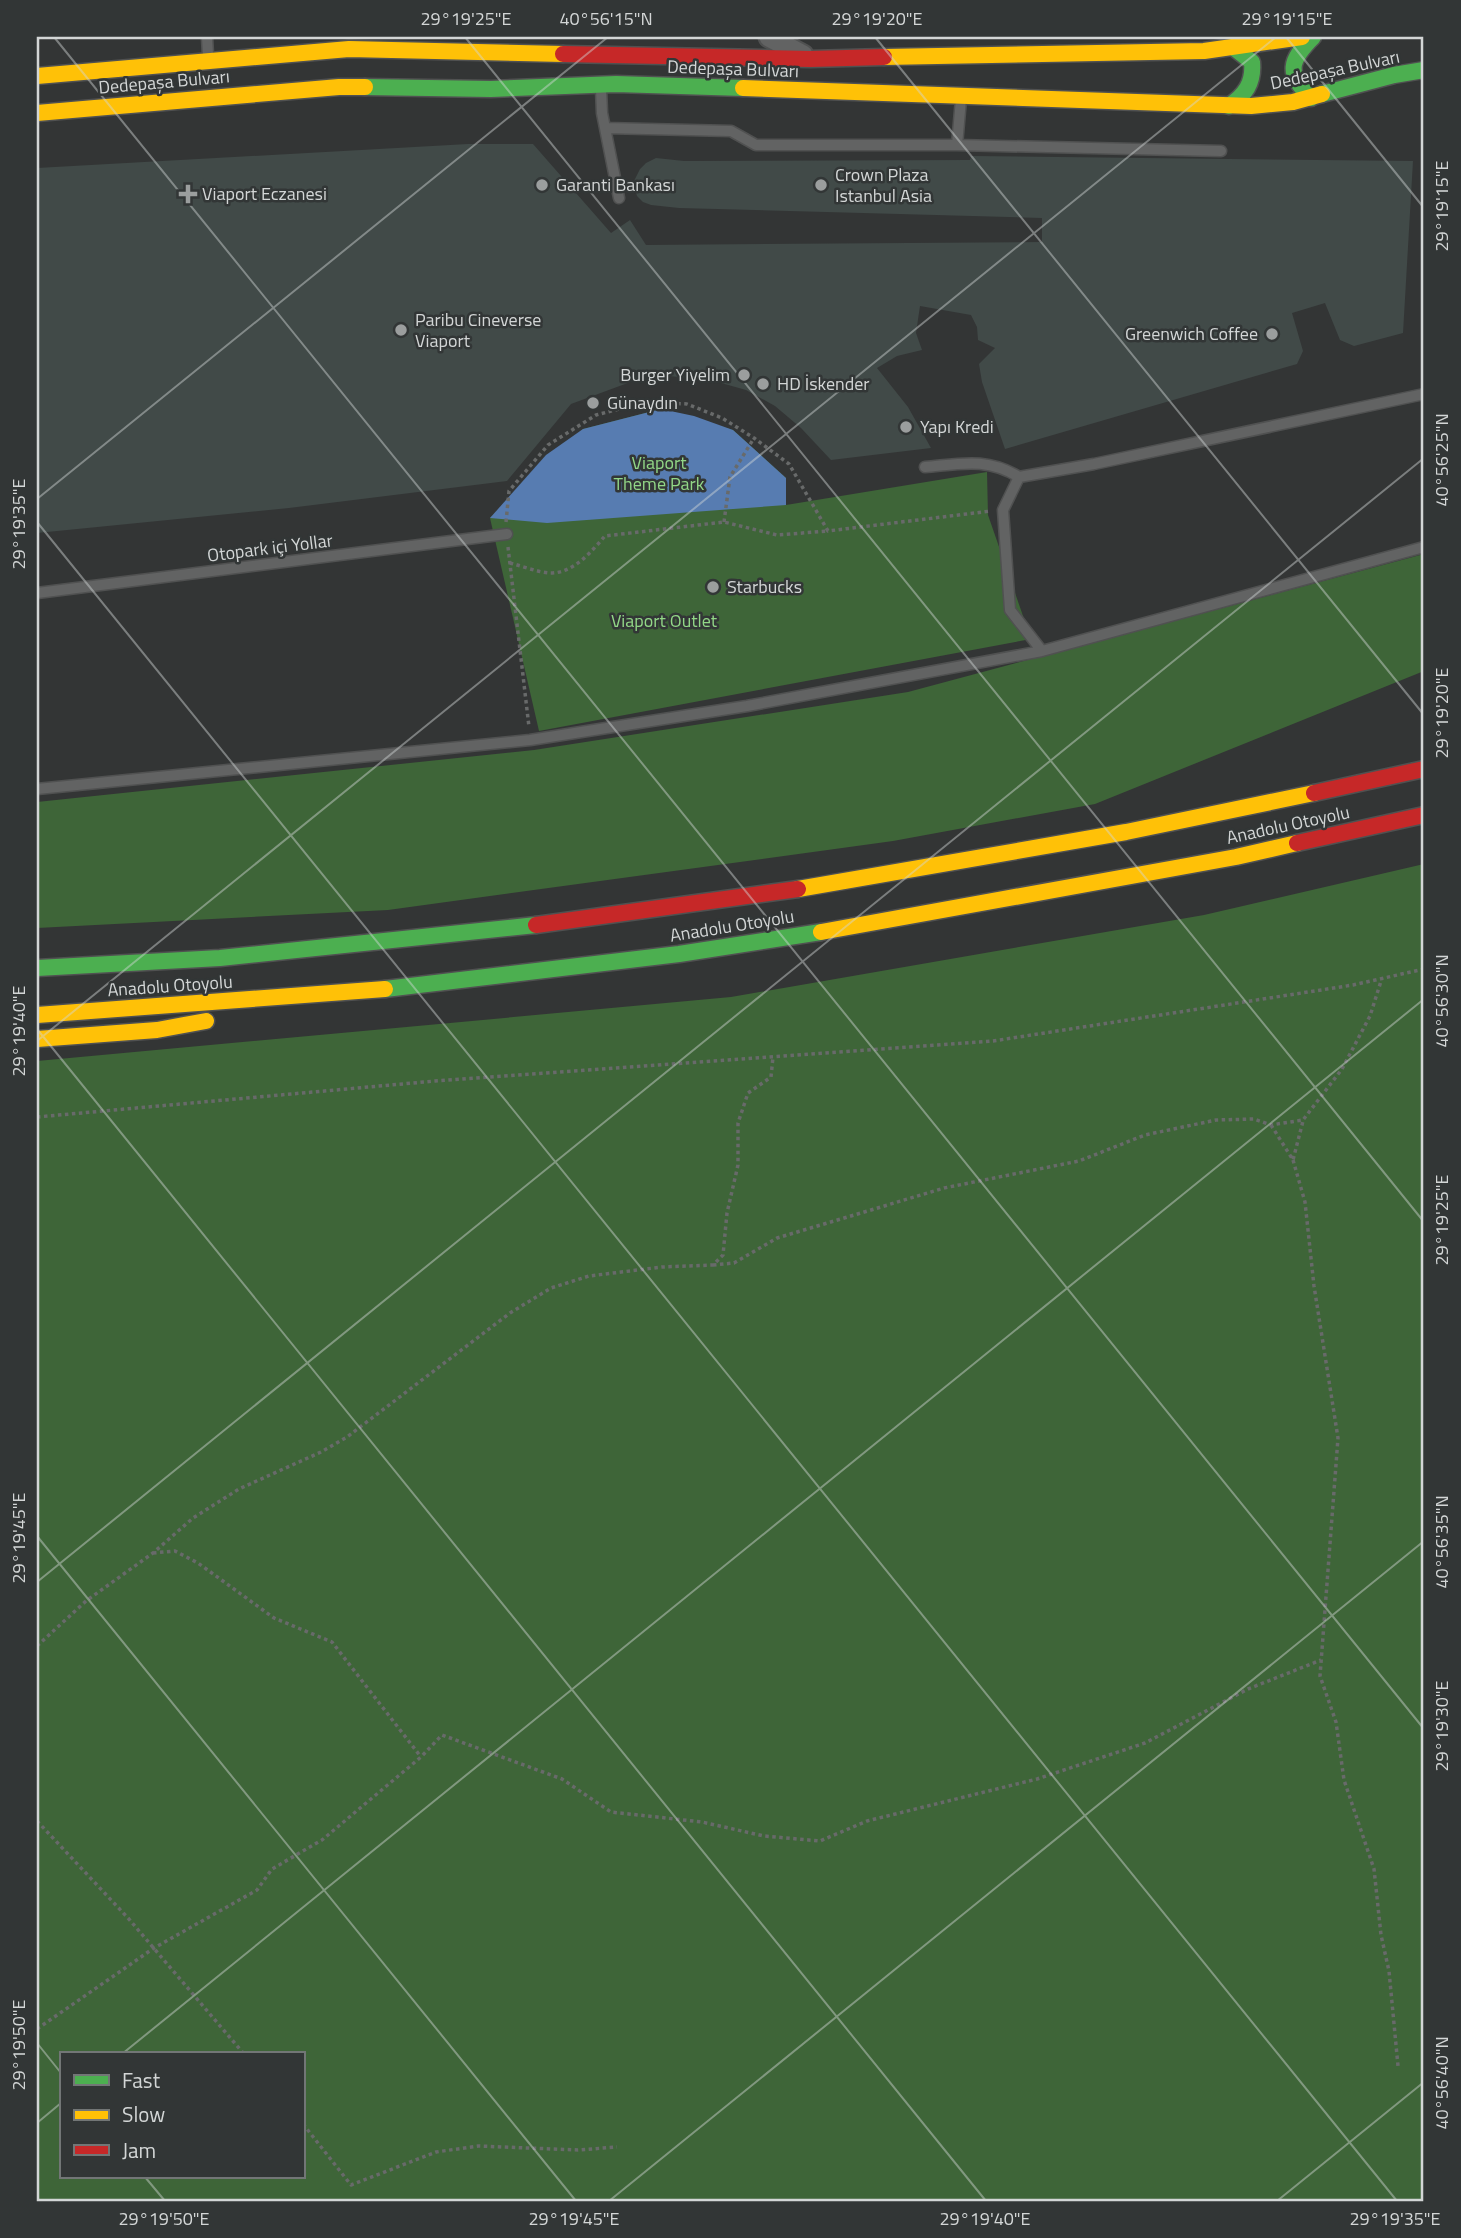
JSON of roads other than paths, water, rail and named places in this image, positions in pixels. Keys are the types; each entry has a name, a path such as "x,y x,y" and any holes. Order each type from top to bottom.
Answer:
{"main road":[{"name":"Dedepaşa Bulvarı","path":"37,76 209,59 349,49 553,50 591,56 810,58 1204,51 1302,37"},
{"path":"1311,98 1296,82 1292,72 1292,60 1313,37"},
{"path":"1229,106 1247,92 1252,83 1253,71 1252,62 1233,47"},
{"name":"Dedepaşa Bulvarı","path":"37,113 339,87 491,89 601,85 1251,106 1311,98 1394,75 1424,71"},
{"name":"Anadolu Otoyolu","path":"37,968 216,958 338,947 648,912 981,859 1282,801 1424,769"},
{"name":"Anadolu Otoyolu","path":"37,1015 394,988 651,957 896,920 1236,857 1424,815"},
{"path":"37,1039 157,1030 394,988"}],"street":[{"path":"591,56 615,47 631,37"},
{"path":"769,37 810,58"}],"lane":[{"path":"207,37 209,59"},
{"path":"601,85 605,128 619,198"},
{"path":"957,145 961,97"},
{"path":"605,128 731,131 756,145 957,145 1221,151"},
{"path":"925,467 986,463 1008,470 1019,477 1094,464 1424,394"},
{"path":"1019,477 1003,510 1010,610 1042,651"},
{"name":"Otopark içi Yollar","path":"37,593 507,534"},
{"path":"37,789 530,740 747,706 1042,651 1424,547"}],"water":[{"name":"Viaport Theme Park","path":"661,409 694,416 733,430 786,478 786,505 547,523 490,518 546,455 583,429"}],"place":[{"name":"Garanti Bankası","path":"542,185"},
{"name":"Crown Plaza Istanbul Asia","path":"821,185"},
{"name":"Viaport Eczanesi","path":"188,194"},
{"name":"Paribu Cineverse Viaport","path":"401,330"},
{"name":"Greenwich Coffee","path":"1272,334"},
{"name":"Burger Yiyelim","path":"744,375"},
{"name":"HD İskender","path":"763,384"},
{"name":"Günaydın","path":"593,403"},
{"name":"Yapı Kredi","path":"906,427"},
{"name":"Starbucks","path":"713,587"}],"park label":[{"name":"Viaport Outlet","path":"664,621"}]}
